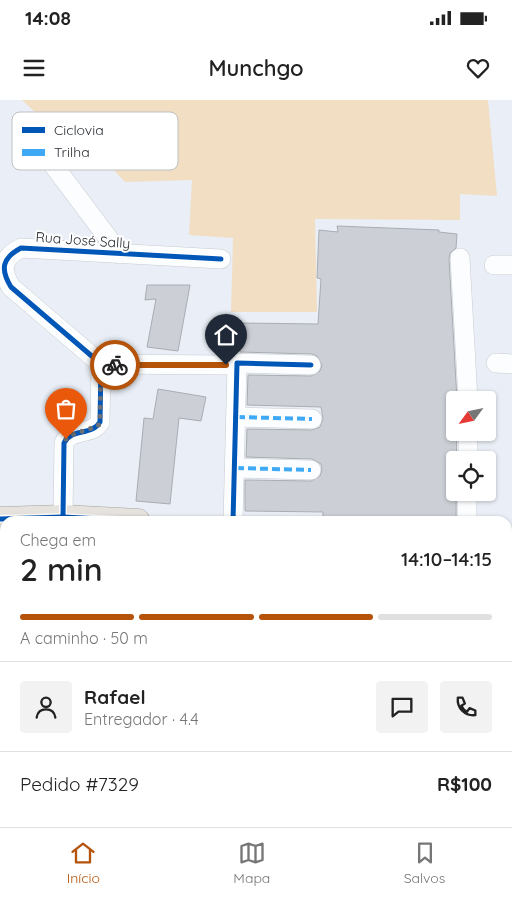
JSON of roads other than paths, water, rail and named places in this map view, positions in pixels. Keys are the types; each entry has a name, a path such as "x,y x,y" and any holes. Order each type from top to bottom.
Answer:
{"street":[{"path":"57,170 120,254"},
{"name":"Rua José Sally","path":"101,364 11,287 4,275 5,263 12,252 21,248 221,260"},
{"path":"460,258 467,391"},
{"path":"233,516 237,417 236,363 310,365"},
{"path":"63,516 64,443 71,435 95,428 100,422 101,364 226,365"},
{"path":"237,417 312,419"},
{"path":"236,468 311,470"},
{"path":"467,501 467,516"}]}
